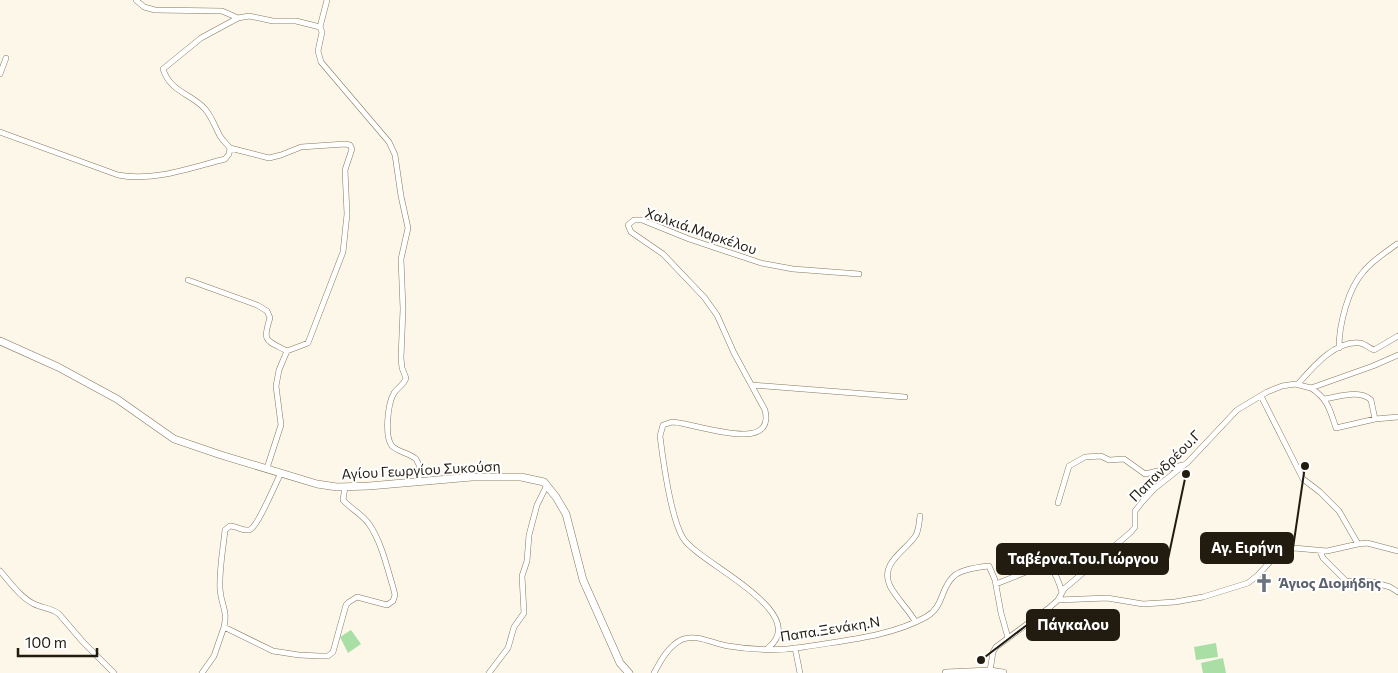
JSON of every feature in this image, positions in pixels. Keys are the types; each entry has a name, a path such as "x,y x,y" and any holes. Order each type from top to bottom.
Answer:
{"main road":[{"name":"Αγίου Γεωργίου Συκούση","path":"0,341 58,367 116,399 174,439 317,484 345,487 472,477 521,477 539,480 548,485"},
{"path":"548,485 566,514 586,587 620,663 629,673"},
{"path":"946,673 1003,673"}],"street":[{"path":"136,0 144,7 154,10 222,11 238,18"},
{"path":"327,0 320,27 322,32 318,50 320,62 389,142 395,155 408,228 401,259 403,309 401,358 406,378 404,383 394,392 387,430 389,440 394,447 416,459 419,465 419,482"},
{"path":"267,468 281,425 276,386 279,370 287,351 308,343 343,252 347,214 345,170 352,148 350,145 345,144 301,147 281,156 269,158 230,148 222,139 204,107 169,82 162,69 201,38 238,18 250,16 273,21 296,21 320,27"},
{"path":"0,74 6,58"},
{"path":"0,132 118,175 132,178 184,170 225,159 229,154 230,148"},
{"name":"Χαλκιά.Μαρκέλου","path":"768,648 778,635 777,622 772,612 752,591 704,559 682,536 672,507 660,436 663,425 672,422 728,433 749,434 760,430 765,425 766,414 717,315 704,296 674,263 656,248 631,232 628,227 629,223 634,220 642,220 689,239 777,267 859,274"},
{"path":"1339,348 1342,317 1359,277 1367,267 1397,244"},
{"path":"188,280 257,305 267,311 270,318 265,334 266,338 287,351"},
{"path":"1398,336 1374,350 1359,343 1339,348 1324,357 1298,384 1311,388 1321,394 1328,404 1336,428 1375,419 1398,417"},
{"path":"1311,388 1398,355"},
{"name":"Παπανδρέου.Γ","path":"991,672 995,649 1058,600 1062,592 1131,532 1134,527 1134,512 1137,508 1154,489 1184,465 1230,416 1260,396 1282,386 1298,384"},
{"path":"752,385 905,397"},
{"path":"1324,399 1352,394 1364,395 1371,400 1375,419"},
{"path":"1260,396 1303,479 1320,492 1339,511 1358,544"},
{"path":"1058,503 1069,466 1085,457 1098,456 1110,460 1124,459 1145,474 1184,465"},
{"path":"202,673 214,656 224,627 226,614 222,601 220,576 225,530 230,526 249,530 253,528 260,519 281,473"},
{"path":"489,673 508,648 514,627 524,613 522,576 527,561 529,535 537,505 548,485"},
{"path":"224,627 273,651 299,655 328,656 333,652 345,609 349,602 357,597 387,605 394,602 393,587 376,538 370,525 343,500 345,487"},
{"path":"915,621 888,582 887,574 888,568 894,559 915,535 920,516"},
{"path":"1058,600 1107,598 1143,604 1157,604 1194,598 1248,583 1283,550 1294,548 1320,551 1333,550 1367,543 1398,551"},
{"path":"1320,551 1324,558 1346,581 1373,582 1390,587 1398,592"},
{"path":"1008,638 996,584 1026,572 1032,558 1037,556 1046,561 1055,574 1062,592"},
{"name":"Παπα.Ξενάκη.Ν","path":"654,673 671,648 676,643 688,638 728,646 795,648 875,635 926,617 938,608 940,599 953,576 989,566 996,584"},
{"path":"0,571 25,599 59,614 83,642 114,673"},
{"path":"795,648 800,673"}],"green space":[{"path":"351,630 361,644 348,653 340,637"},
{"path":"1216,643 1218,657 1196,660 1194,647"},
{"path":"1223,658 1226,673 1203,673 1201,663"}],"place":[{"name":"Αγ. Ειρήνη","path":"1305,466"},
{"name":"Ταβέρνα.Του.Γιώργου","path":"1186,474"},
{"name":"Άγιος Διομήδης","path":"1264,583"},
{"name":"Πάγκαλου","path":"981,660"}]}
